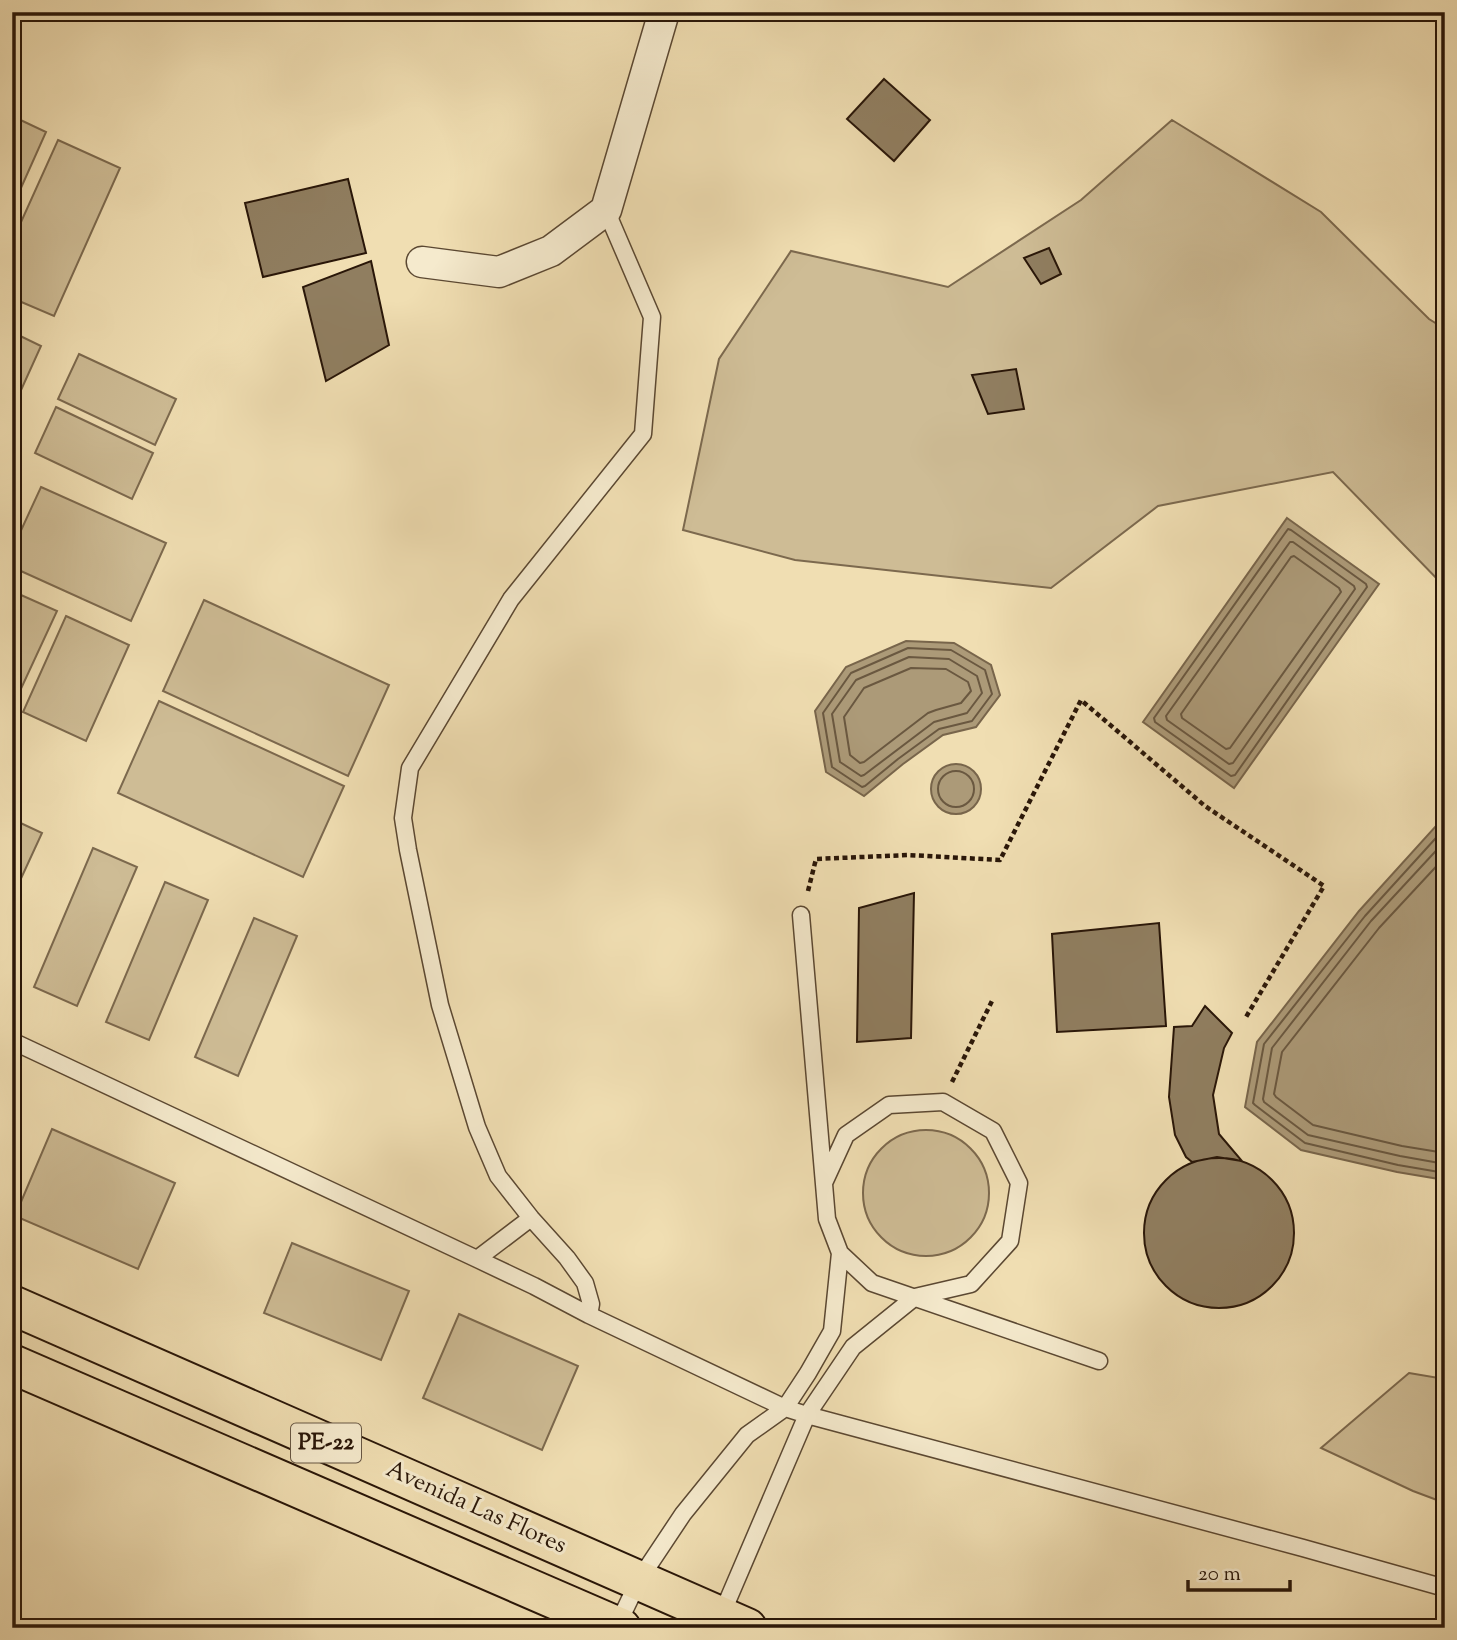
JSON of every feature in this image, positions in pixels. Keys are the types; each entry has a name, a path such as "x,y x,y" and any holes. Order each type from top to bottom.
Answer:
{"highway":[{"name":"Avenida Las Flores","path":"12,1305 639,1580 728,1624"},
{"name":"PE-22","path":"12,1364 619,1627"}],"street":[{"path":"422,262 499,272 551,251 606,210 664,12"}],"lane":[{"path":"589,1315 591,1304 585,1283 498,1175 477,1127 440,1006 403,818 410,768 511,599 643,434 652,317 606,210"},
{"path":"801,915 827,1219 840,1253 872,1283 1099,1361"},
{"path":"12,1041 534,1286 785,1408 1445,1588"},
{"path":"728,1624 807,1415 853,1347 915,1297 971,1284 1010,1241 1019,1183 993,1130 943,1102 890,1105 846,1135 824,1183"},
{"path":"477,1259 531,1218"},
{"path":"619,1627 639,1580 682,1514 747,1435 785,1408 808,1373 832,1331 840,1253"}],"path":[{"path":"801,915 816,859 908,855 1000,860 1080,700 1205,806 1324,886 1246,1017"},
{"path":"943,1102 992,1001"}],"shaded area":[{"path":"12,116 46,132 12,208"},
{"path":"1172,120 1321,212 1429,319 1445,329 1445,587 1333,472 1158,506 1051,588 795,560 683,530 719,359 791,251 948,287 1081,200"},
{"path":"58,140 120,168 54,316 12,298 12,242"},
{"path":"12,332 41,346 12,410"},
{"path":"79,354 176,399 155,445 58,399"},
{"path":"56,407 153,453 132,499 35,453"},
{"path":"41,487 166,543 131,621 12,567 12,550"},
{"path":"12,591 57,611 13,706 12,706"},
{"path":"204,600 389,685 348,776 163,691"},
{"path":"66,616 129,645 86,741 23,712"},
{"path":"159,701 344,786 303,877 118,793"},
{"path":"12,819 42,833 12,898"},
{"path":"93,848 137,867 77,1006 34,987"},
{"path":"165,882 208,900 149,1040 106,1022"},
{"path":"254,918 297,936 238,1076 195,1057"},
{"path":"52,1129 175,1183 138,1269 15,1216"},
{"path":"926,1130 950,1135 970,1149 984,1169 989,1193 984,1217 970,1237 950,1251 926,1256 902,1251 882,1237 868,1217 863,1193 868,1169 882,1149 902,1135"},
{"path":"292,1243 409,1291 381,1360 264,1313"},
{"path":"459,1314 578,1366 542,1450 423,1398"},
{"path":"1409,1373 1445,1379 1445,1503 1321,1448"}],"water":[{"path":"1287,518 1379,584 1234,788 1143,722"},
{"path":"906,641 954,643 991,665 1000,695 976,727 943,735 864,796 826,772 815,711 846,667"},
{"path":"956,764 974,771 981,789 974,807 956,814 938,807 931,789 938,771"},
{"path":"1445,816 1445,1180 1301,1150 1245,1107 1257,1042 1359,911"}],"building":[{"path":"884,79 930,120 894,161 847,119"},
{"path":"348,179 366,253 263,277 245,203"},
{"path":"1049,248 1061,274 1041,284 1024,258"},
{"path":"371,261 389,345 326,381 303,287"},
{"path":"1016,369 1024,409 988,414 972,375"},
{"path":"914,893 911,1038 857,1042 859,908"},
{"path":"1159,923 1166,1026 1057,1032 1052,934"},
{"path":"1205,1006 1232,1033 1224,1048 1213,1095 1219,1134 1242,1161 1217,1157 1192,1162 1186,1157 1175,1135 1169,1097 1174,1027 1192,1026"},
{"path":"1219,1158 1248,1164 1272,1180 1288,1204 1294,1233 1288,1262 1272,1286 1248,1302 1219,1308 1190,1302 1166,1286 1150,1262 1144,1233 1150,1204 1166,1180 1190,1164"}]}
